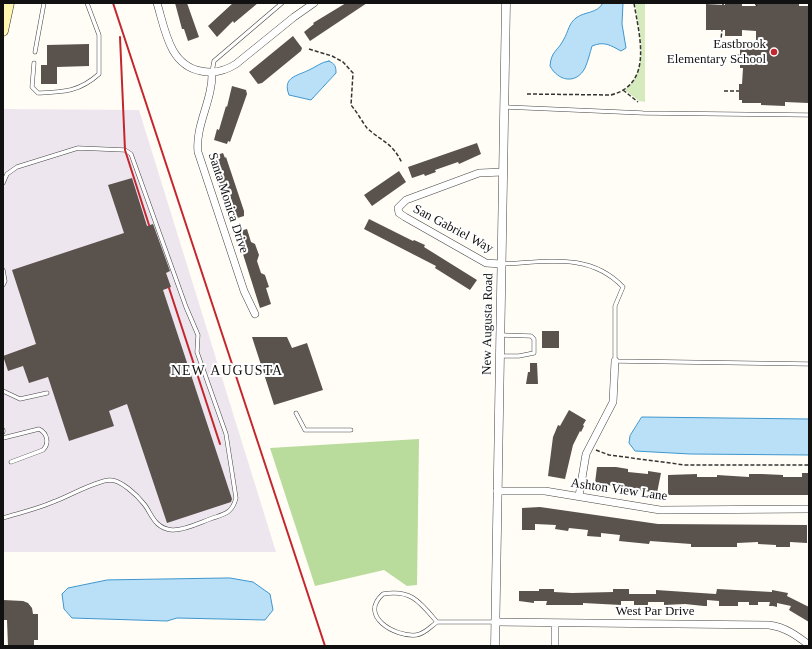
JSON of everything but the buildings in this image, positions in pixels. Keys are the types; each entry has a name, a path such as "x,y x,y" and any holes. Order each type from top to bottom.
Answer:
{"main road":[{"path":"3,31 10,3"}],"street":[{"path":"157,3 170,45 175,54 184,64 192,69 212,72 229,69 294,17 314,3"},
{"name":"New Augusta Road","path":"495,646 506,3"},
{"name":"Santa Monica Drive","path":"212,72 210,96 198,136 198,152 244,290 255,314"},
{"name":"San Gabriel Way","path":"501,264 486,263 405,217 399,213 398,208 406,200 479,173 503,172"},
{"path":"579,496 586,454 613,402 615,361"},
{"name":"Ashton View Lane","path":"497,491 544,491 660,510 809,510"},
{"name":"West Par Drive","path":"495,622 769,625 792,632 809,645"},
{"path":"555,623 555,646"}],"lane":[{"path":"34,52 44,3"},
{"path":"34,63 32,87 38,93 65,92 88,84 99,74 99,36 87,3"},
{"path":"212,72 214,61 282,3"},
{"path":"504,107 643,112 809,115"},
{"path":"3,183 7,174 17,167 78,148 125,150 131,154 186,307 198,335 197,352 226,434 236,498 234,508 226,514 172,530 159,525 151,518 145,504 133,493 116,481 108,480 78,490 53,502 3,518"},
{"path":"501,264 557,261 587,264 601,269 613,276 623,288 615,306 615,361 809,364"},
{"path":"3,270 5,277 3,285"},
{"path":"500,335 531,336 534,339 534,353 519,356 500,356"},
{"path":"3,391 20,399 47,393"},
{"path":"296,413 305,430 351,430"},
{"path":"3,438 21,435 34,429 39,429 46,434 47,442 46,447 43,450 11,462"},
{"path":"437,622 425,607 402,592 383,594 376,604 375,613 382,624 405,633 416,635 424,632 437,622 495,622"}],"path":[{"path":"526,94 611,94 623,90 632,83 640,65 640,42 634,3"},
{"path":"719,43 722,30"},
{"path":"309,49 332,56 343,62 353,73 351,105 367,127 396,151 402,163"},
{"path":"724,57 736,57"},
{"path":"623,90 638,102"},
{"path":"724,91 739,91"},
{"path":"596,450 609,455 685,465 809,464"}],"shaded area":[{"path":"3,109 139,110 276,552 3,552"}],"green space":[{"path":"635,3 645,3 645,102 639,101 625,90 633,81 641,60 640,37"},
{"path":"419,439 417,585 407,586 384,570 315,586 270,448"}],"water":[{"path":"603,3 623,3 622,24 626,48 621,51 607,44 592,46 585,68 581,73 572,79 562,78 553,71 550,66 553,54 562,43 572,22 579,16 598,9"},
{"path":"329,61 335,66 336,73 311,100 289,95 287,84 292,78 321,63"},
{"path":"642,417 809,419 809,455 690,454 635,451 629,443 630,436"},
{"path":"230,578 253,582 270,594 273,610 265,620 177,618 167,621 72,618 64,609 62,594 68,588 107,580"}],"railway":[{"path":"113,3 325,646"},
{"path":"120,37 125,150 149,225"},
{"path":"169,288 220,444"}],"place":[{"name":"Eastbrook Elementary School","path":"774,52"}],"district":[{"name":"NEW AUGUSTA","path":"227,371"}]}
